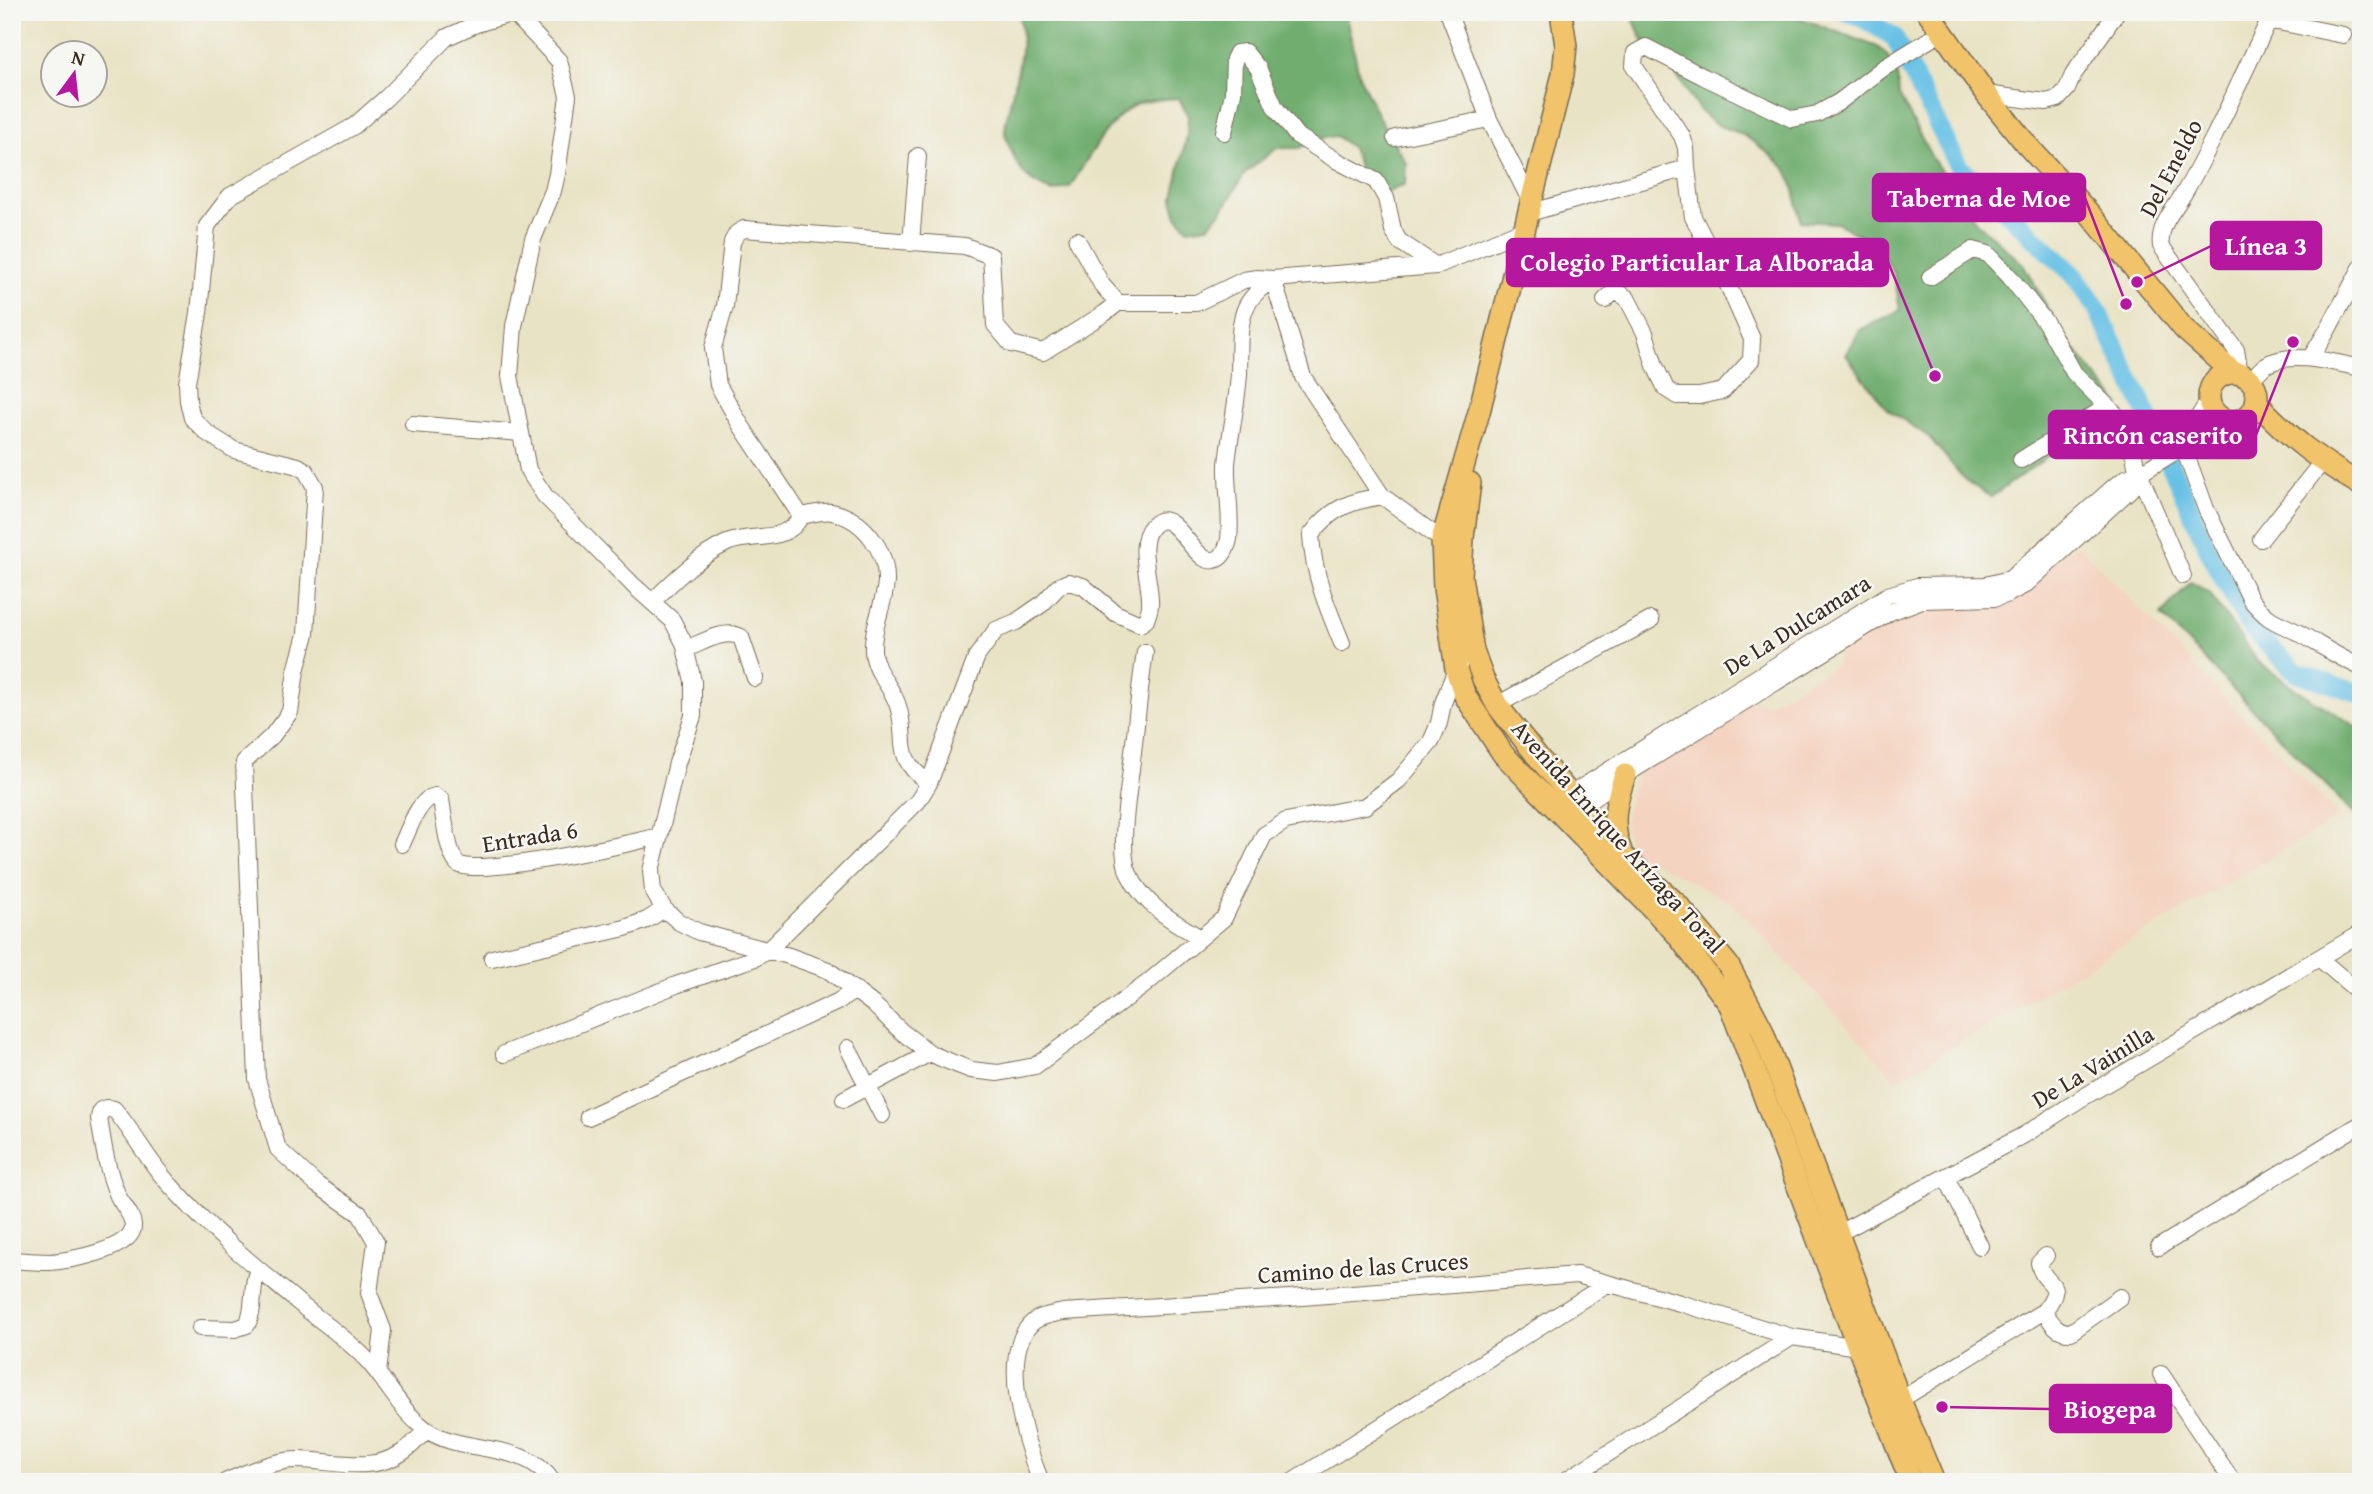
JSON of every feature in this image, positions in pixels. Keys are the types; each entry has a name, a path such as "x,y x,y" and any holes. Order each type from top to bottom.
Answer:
{"main road":[{"name":"Avenida Enrique Arízaga Toral","path":"1561,12 1566,46 1563,74 1479,412 1442,540 1444,589 1456,669 1465,696 1503,754 1568,806 1677,904 1728,965 1761,1027 1900,1400 1934,1482"},
{"path":"1928,12 1986,94 2026,144 2089,213 2184,329 2244,395"},
{"path":"2184,329 2211,393 2211,406 2219,416 2229,420 2244,395"},
{"path":"2211,393 2221,376 2322,462 2361,485"},
{"name":"Avenida Enrique Arízaga Toral","path":"1479,412 1463,538 1461,578 1473,651 1483,680 1497,705 1536,756 1568,806 1676,933 1730,1005 1911,1482"},
{"path":"1623,856 1614,825 1617,801 1625,775"}],"street":[{"path":"378,1373 383,1330 369,1293 376,1242 360,1214 316,1184 278,1149 257,1079 244,762 272,736 290,712 296,671 306,634 315,487 306,471 298,466 234,450 207,433 192,418 187,383 199,313 208,226 230,197 354,126 447,37 513,12 559,61 568,96 557,174 553,191 533,239 514,326 510,376 528,470 545,496 634,586 672,620 685,649 693,681 694,716 677,763 651,871 653,891 664,909 679,922 699,932 789,956 828,970 856,990 902,1032 930,1053 971,1070 998,1073 1035,1066 1146,984 1224,918 1264,835 1286,821 1365,806 1399,780 1430,742 1439,723 1443,703 1456,669 1473,651"},
{"path":"1448,12 1529,216"},
{"path":"1986,94 2046,102 2058,99 2117,12"},
{"path":"2271,16 2343,35"},
{"name":"Del Eneldo","path":"2244,395 2236,350 2161,246 2160,237 2221,122 2271,16"},
{"path":"1605,300 1615,291 1627,298 1645,332 1655,366 1666,390 1677,396 1699,396 1723,391 1751,360 1752,339 1693,217 1686,148 1682,136 1634,66 1635,53 1646,47 1792,119 1817,114 1839,102 1882,69 1942,32"},
{"path":"1224,132 1233,93 1234,59 1237,53 1245,52 1258,68 1275,107 1296,135 1376,181 1386,198 1393,230 1399,241 1436,266"},
{"path":"1395,138 1489,119"},
{"path":"911,243 918,156"},
{"path":"801,516 740,424 718,385 713,348 724,306 732,242 737,233 744,229 965,246 991,256 995,325 1011,344 1043,352 1118,303 1196,303 1244,280 1256,278 1273,279 1436,266 1529,216 1686,168"},
{"path":"1077,240 1102,285 1118,303"},
{"path":"1930,277 1973,250 1988,254 2038,311 2074,373 2124,425 2183,576"},
{"path":"2361,268 2311,357 2361,368"},
{"path":"1273,279 1303,377 1382,496 1442,540"},
{"path":"504,1054 676,985 755,958 766,951 918,801 929,783 977,656 996,630 1016,622 1042,604 1059,586 1068,582 1083,586 1115,613 1140,624 1146,620 1150,605 1144,564 1147,535 1153,525 1163,521 1174,524 1201,556 1208,560 1217,560 1222,556 1229,540 1227,465 1238,400 1242,317 1255,294 1273,279"},
{"name":"De La Dulcamara","path":"1568,806 1888,595 1917,586 1985,585 2011,579 2116,485 2180,450 2244,395 2267,364 2311,357"},
{"name":"De La Dulcamara","path":"2180,450 2211,393"},
{"path":"2021,460 2108,407"},
{"path":"413,424 521,433"},
{"path":"2180,450 2247,593 2261,613 2339,658 2361,667"},
{"path":"2261,539 2322,462"},
{"name":"De La Dulcamara","path":"1568,806 1625,775 1898,608 1922,600 1986,599 2015,591 2025,585 2133,487 2142,473"},
{"path":"1342,643 1312,561 1311,534 1332,511 1382,496"},
{"path":"801,516 830,511 850,519 866,530 882,553 886,580 883,605 873,638 873,653 876,667 897,703 902,729 902,750 913,772 929,783"},
{"path":"653,601 679,576 714,550 730,542 786,533 796,526 801,516"},
{"path":"1497,705 1651,620"},
{"path":"685,649 724,634 734,633 741,637 755,678"},
{"path":"1144,652 1126,806 1124,859 1128,873 1137,887 1159,913 1199,937"},
{"name":"Entrada 6","path":"402,844 422,806 429,797 435,796 441,800 453,855 464,868 529,862 635,843 659,836"},
{"path":"492,958 625,928 647,920 664,909"},
{"name":"De La Vainilla","path":"1839,1233 2024,1135 2361,933"},
{"path":"2320,959 2361,994"},
{"path":"588,1117 837,1002 856,990"},
{"path":"848,1048 882,1115"},
{"path":"844,1099 930,1053"},
{"path":"12,1260 52,1262 108,1249 129,1237 134,1228 115,1187 99,1118 101,1110 114,1109 150,1162 171,1186 258,1269 366,1358 401,1406 427,1430 450,1441 501,1450 537,1464 553,1482"},
{"path":"2159,1247 2361,1124"},
{"path":"1946,1177 1980,1246"},
{"path":"1900,1400 2044,1311 2054,1298 2054,1290 2039,1268 2039,1263 2046,1256"},
{"path":"200,1328 235,1329 247,1325 252,1316 254,1278 258,1269"},
{"name":"Camino de las Cruces","path":"1041,1482 1030,1454 1016,1376 1019,1344 1023,1333 1036,1320 1081,1310 1290,1298 1577,1275 1793,1337 1858,1347 1880,1343"},
{"path":"1292,1482 1606,1283"},
{"path":"2044,1311 2057,1329 2071,1332 2120,1297"},
{"path":"1563,1482 1793,1337"},
{"path":"2161,1374 2233,1482"},
{"path":"225,1482 263,1467 297,1460 349,1465 385,1461 402,1454 427,1430"}],"shaded area":[{"path":"2078,545 2339,817 1897,1080 1733,904 1633,851 1624,828 1630,792 1639,772 1748,699 1768,704 1836,665 1841,646 1920,604 1990,605"}],"green space":[{"path":"1018,12 1345,12 1360,78 1379,118 1406,163 1405,184 1386,193 1366,186 1352,148 1336,136 1317,139 1299,148 1277,148 1245,173 1223,210 1208,226 1188,229 1176,214 1173,197 1187,136 1188,116 1179,98 1146,102 1126,111 1099,142 1070,187 1053,192 1038,185 1023,173 1015,160 1005,131 1022,42"},
{"path":"1630,12 1784,12 1878,47 1886,54 1897,73 1899,95 1932,158 1976,222 2023,264 2064,337 2120,405 1991,497 1965,480 1929,437 1887,409 1846,355 1860,330 1900,310 1894,273 1875,243 1837,223 1801,221 1786,169 1747,137 1720,126 1705,116 1665,60 1646,47"},
{"path":"2191,582 2209,593 2257,661 2297,690 2361,729 2361,821 2161,615"}],"waterway":[{"path":"1846,12 1859,16 1894,37 1959,167 2074,275 2096,307 2214,562 2250,627 2296,672 2361,694"}],"place":[{"name":"Línea 3","path":"2137,282"},
{"name":"Taberna de Moe","path":"2126,304"},
{"name":"Rincón caserito","path":"2293,342"},
{"name":"Colegio Particular La Alborada","path":"1935,376"},
{"name":"Biogepa","path":"1942,1407"}]}
